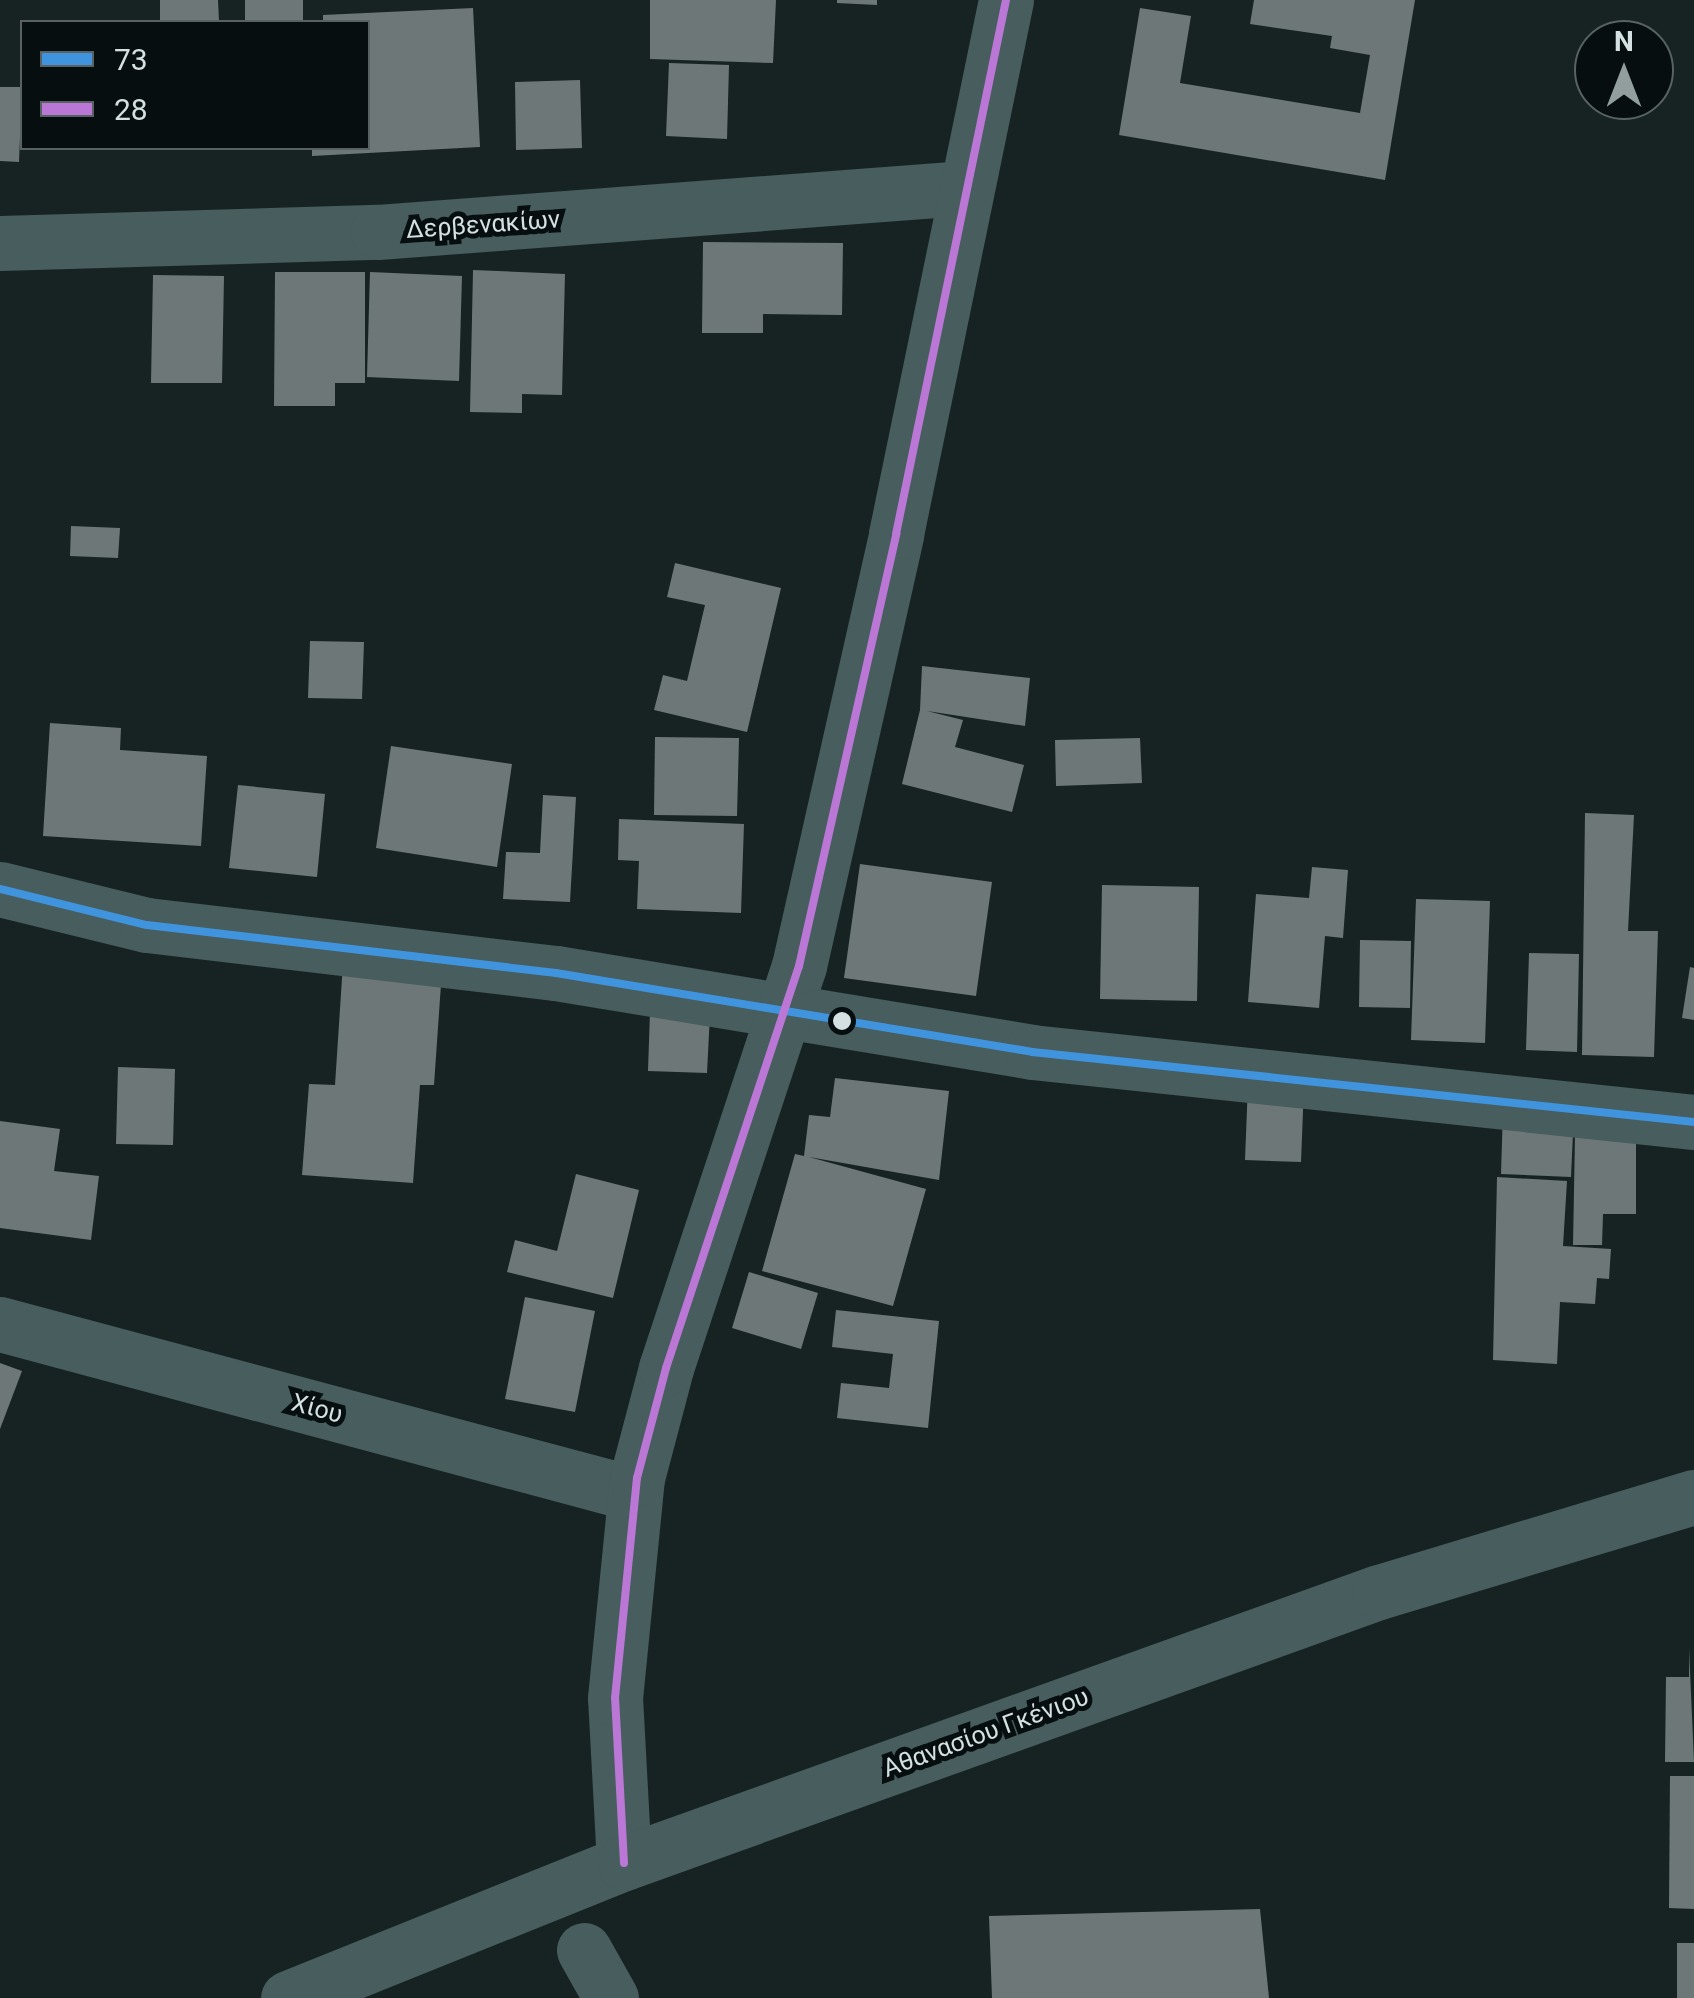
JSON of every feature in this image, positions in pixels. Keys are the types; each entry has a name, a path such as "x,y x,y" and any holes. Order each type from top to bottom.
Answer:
{"street":[{"path":"624,1863 615,1698 635,1494 666,1368 784,1014 850,748 1006,0"},
{"name":"Δερβενακίων","path":"0,243 378,232 965,188"},
{"path":"0,889 147,924 556,973 784,1014 1032,1052 1694,1122"},
{"name":"Χίου","path":"0,1324 635,1494"},
{"name":"Αθανασίου Γκένιου","path":"288,1998 624,1863 1379,1592 1694,1497"},
{"path":"584,1950 611,1998"}],"building":[{"path":"160,0 218,0 219,20 160,20"},
{"path":"245,0 303,0 303,20 245,20"},
{"path":"650,0 776,0 773,63 650,59"},
{"path":"877,0 877,5 837,3"},
{"path":"1254,0 1415,0 1385,180 1119,135 1140,8 1191,16 1180,83 1360,113 1370,55 1330,48 1332,36 1250,24"},
{"path":"473,8 480,147 312,156 312,150 370,150 370,20 323,20 323,15"},
{"path":"669,63 729,65 727,139 666,136"},
{"path":"580,80 582,148 516,150 515,82"},
{"path":"0,87 20,87 19,162 0,161"},
{"path":"703,242 843,243 842,315 763,314 763,333 702,333"},
{"path":"473,270 565,274 562,395 522,394 522,413 470,412"},
{"path":"275,272 365,272 365,383 335,383 335,406 274,406"},
{"path":"370,272 462,276 459,381 367,377"},
{"path":"153,275 224,276 222,383 151,383"},
{"path":"71,526 120,528 118,558 70,556"},
{"path":"675,563 781,588 747,732 654,710 663,675 687,681 705,605 667,597"},
{"path":"310,641 364,642 362,699 308,698"},
{"path":"922,666 1030,678 1025,726 927,711 963,720 955,747 1024,765 1012,812 902,784 920,710"},
{"path":"50,723 121,728 120,750 207,756 201,846 43,836"},
{"path":"655,737 739,738 737,816 654,815"},
{"path":"1140,738 1142,783 1056,786 1055,740"},
{"path":"391,746 512,764 497,867 376,848"},
{"path":"238,785 325,794 317,877 229,868"},
{"path":"543,795 576,797 570,902 503,899 506,852 540,853"},
{"path":"1585,813 1634,815 1628,931 1658,931 1654,1057 1582,1055"},
{"path":"619,819 744,824 741,913 637,909 639,861 618,860"},
{"path":"860,864 992,882 976,996 844,978"},
{"path":"1312,867 1348,870 1343,938 1325,936 1319,1008 1248,1002 1256,894 1309,898"},
{"path":"1102,885 1199,887 1197,1001 1100,999"},
{"path":"1416,899 1490,901 1485,1043 1411,1040"},
{"path":"1360,940 1411,941 1410,1008 1359,1007"},
{"path":"1529,953 1579,954 1577,1052 1526,1050"},
{"path":"343,963 442,970 434,1085 420,1085 413,1183 302,1175 309,1084 335,1085"},
{"path":"1690,967 1694,968 1694,1020 1682,1018"},
{"path":"650,1012 710,1014 707,1073 648,1071"},
{"path":"118,1067 175,1069 173,1145 116,1144"},
{"path":"835,1078 949,1091 939,1180 809,1157 926,1189 893,1306 762,1271 795,1154 804,1156 809,1115 830,1117"},
{"path":"1248,1084 1304,1085 1301,1162 1245,1160"},
{"path":"1503,1109 1574,1111 1571,1177 1501,1174"},
{"path":"0,1121 60,1129 54,1171 99,1176 91,1240 0,1228"},
{"path":"1575,1135 1636,1136 1636,1214 1603,1214 1602,1245 1573,1245"},
{"path":"576,1174 639,1190 613,1298 507,1272 515,1240 557,1251"},
{"path":"1497,1177 1567,1181 1563,1246 1611,1249 1609,1279 1597,1278 1595,1304 1560,1302 1557,1364 1493,1360"},
{"path":"749,1272 818,1293 801,1349 732,1328"},
{"path":"525,1297 595,1311 575,1412 505,1399"},
{"path":"836,1310 939,1321 928,1428 837,1418 841,1383 889,1388 893,1354 832,1347"},
{"path":"0,1363 22,1371 0,1429"},
{"path":"1689,1648 1694,1762 1665,1762 1666,1677 1689,1677"},
{"path":"1670,1776 1694,1776 1694,1909 1669,1908"},
{"path":"1260,1909 1269,1998 992,1998 989,1916"},
{"path":"1677,1943 1694,1943 1694,1998 1677,1998"}],"transit line":[{"name":"28","path":"624,1863 615,1698 637,1478 666,1368 799,966 896,534 1006,0"},
{"name":"73","path":"0,889 147,925 556,973 1032,1052 1694,1122"}]}
